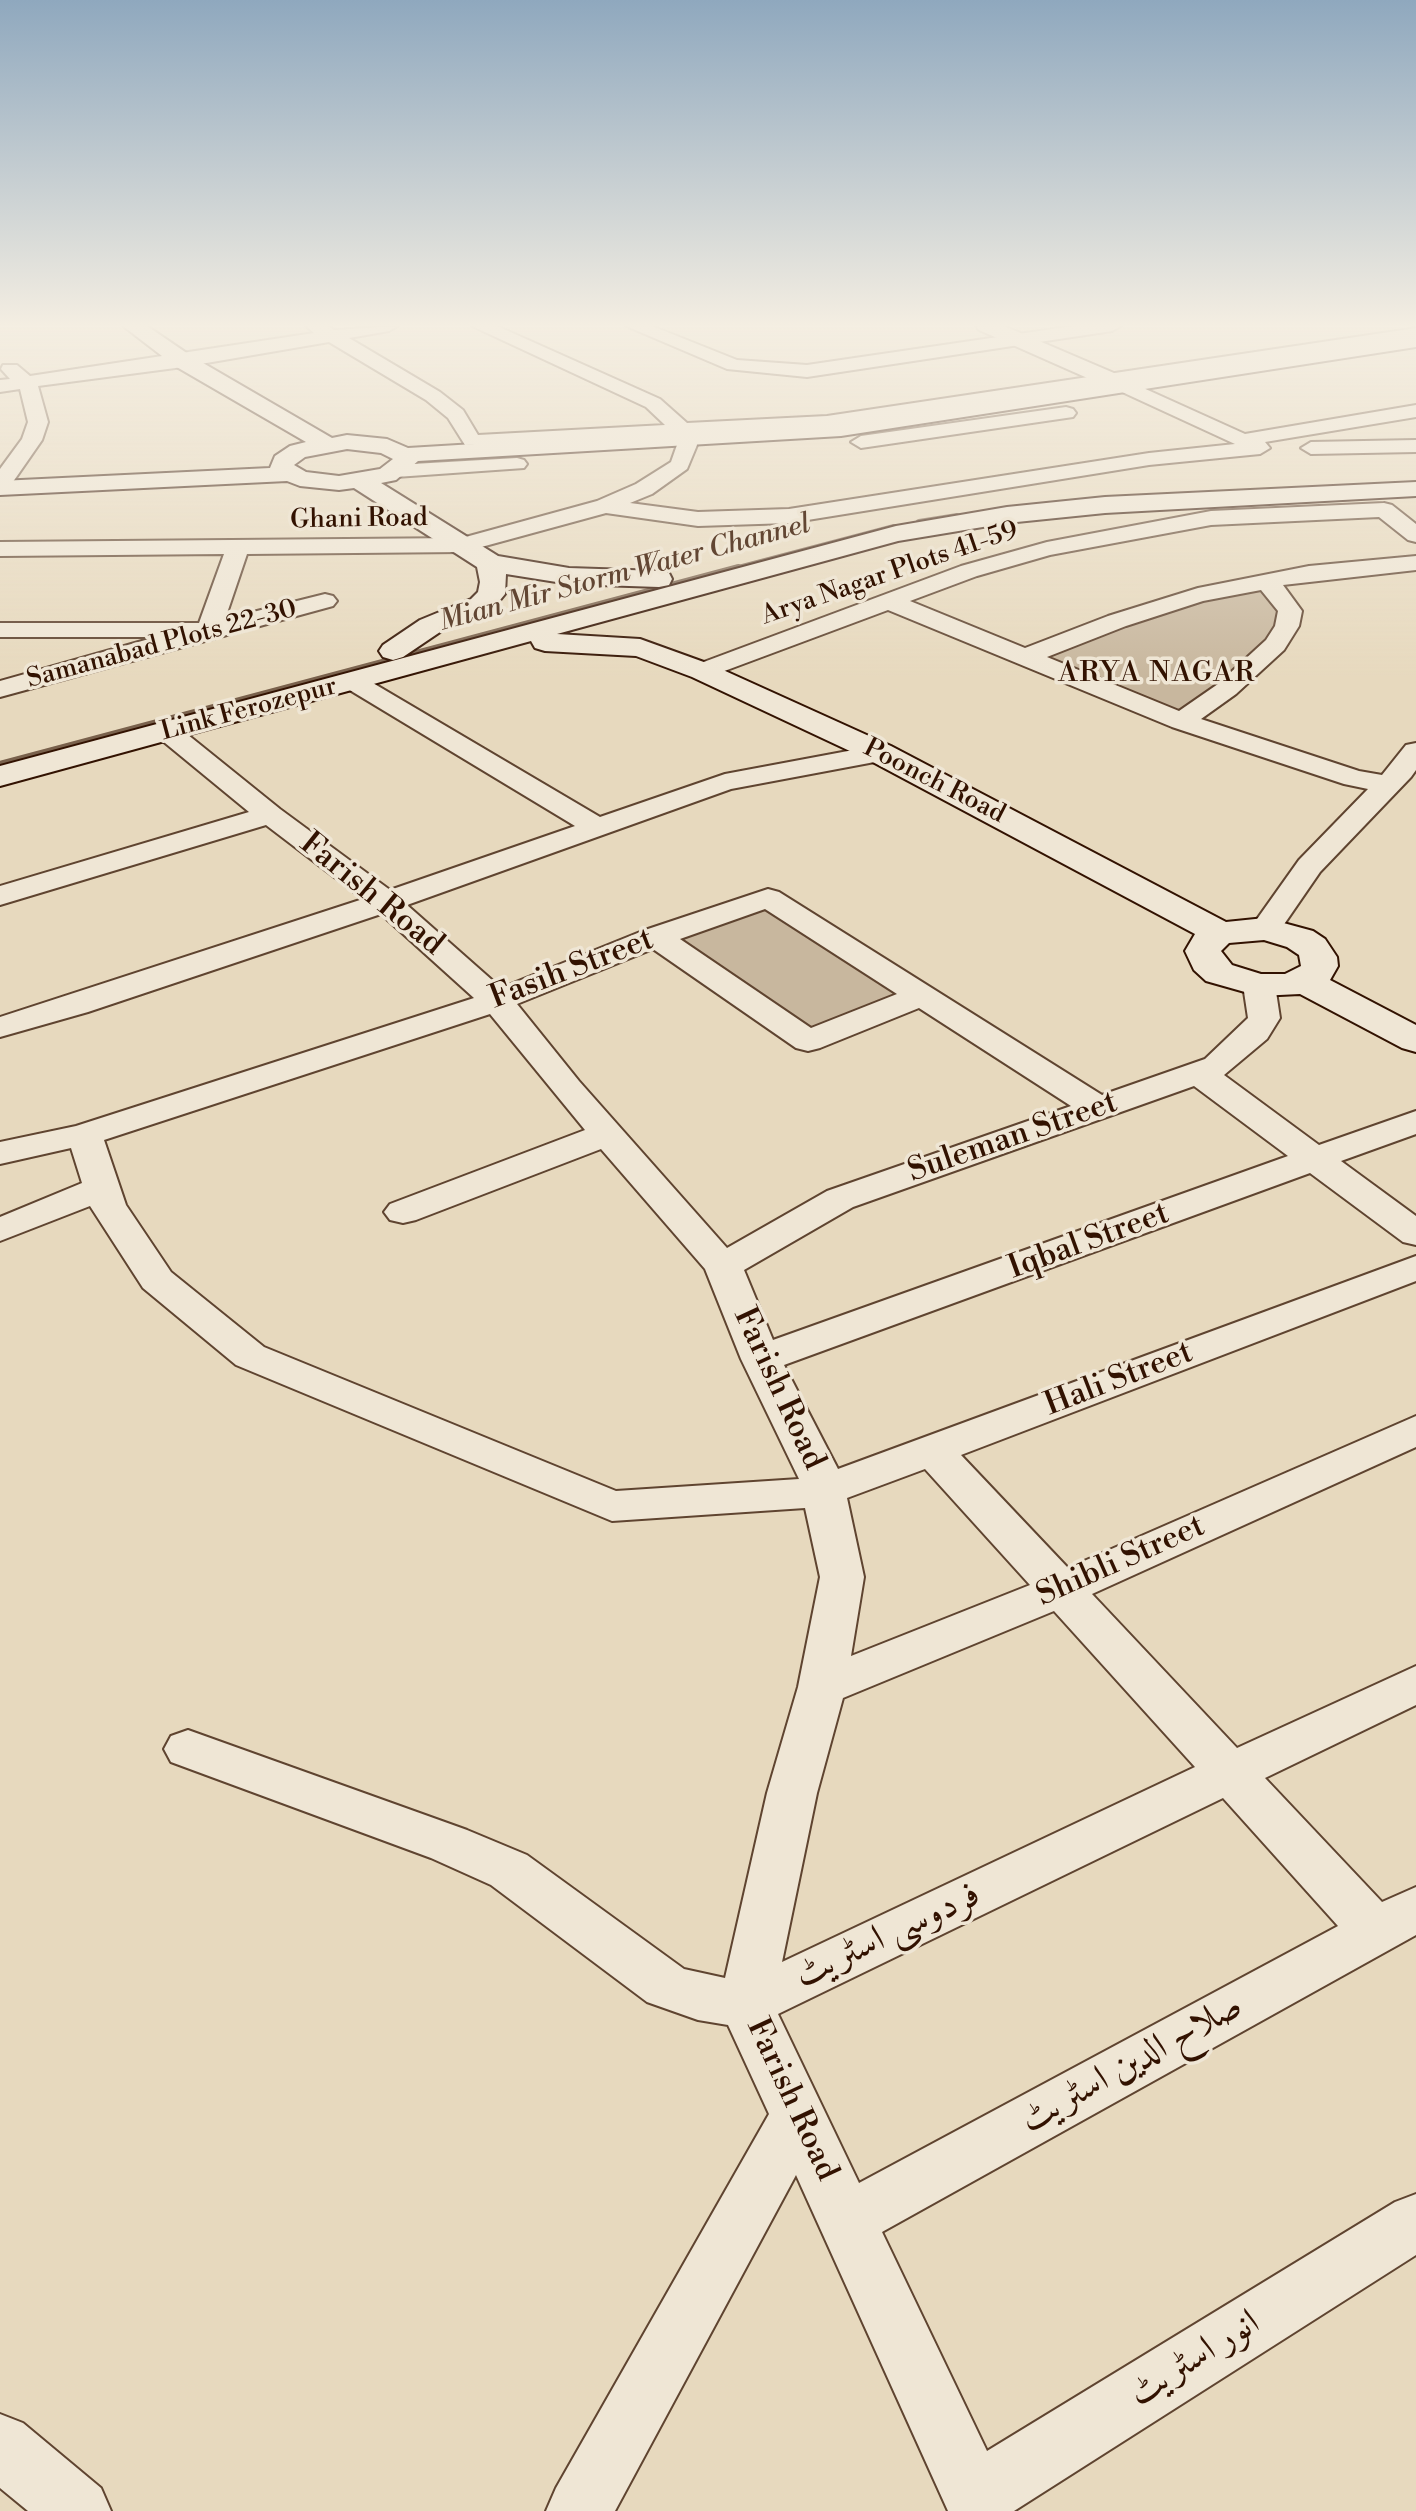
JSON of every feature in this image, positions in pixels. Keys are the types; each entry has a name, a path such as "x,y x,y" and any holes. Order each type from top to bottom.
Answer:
{"main road":[{"path":"285,468 298,451 326,444 398,458 683,443"},
{"path":"1,482 285,468 318,482 360,481 398,458"},
{"name":"Link Ferozepur","path":"0,755 854,527 973,504 1045,496 1416,476"},
{"path":"360,481 490,563 569,576 659,579"},
{"path":"640,648 647,630 660,613 679,597 708,586 896,534 1007,515 1105,505 1416,489"},
{"path":"393,651 430,626 481,605 491,594 494,582 490,563"},
{"name":"Link Ferozepur","path":"0,776 708,586"},
{"name":"Poonch Road","path":"498,641 640,648 702,671 880,753 1220,933"},
{"path":"1265,929 1300,939 1312,947 1319,957 1320,966 1315,974 1304,981 1259,985 1219,973 1207,962 1203,951 1208,941 1220,933 1265,929"},
{"path":"1304,981 1416,1040"}],"street":[{"path":"1,482 30,443"},
{"path":"398,458 463,443"},
{"name":"Ghani Road","path":"0,549 463,545 605,506 664,478 680,465 686,443"},
{"path":"605,506 698,519 789,516 1256,443"},
{"path":"1252,444 1416,446"},
{"name":"Arya Nagar Plots 41-59","path":"702,671 969,571 1047,549 1211,518 1384,510 1416,535"},
{"path":"0,630 209,630 237,549"},
{"path":"1025,657 1117,621 1198,595 1309,573 1416,563"},
{"path":"1181,721 1227,689 1275,645 1287,626 1290,611 1284,599 1265,581"},
{"name":"Samanabad Plots 22-30","path":"0,689 325,601"},
{"path":"888,601 1181,721 1354,778 1387,784"},
{"path":"352,681 599,828"},
{"name":"Farish Road","path":"168,732 270,815 386,902 497,1001 607,1134 723,1266 761,1359 820,1475 821,1492 842,1577 822,1687 792,1793 746,2004 977,2503"},
{"path":"1265,929 1309,866 1416,751"},
{"path":"0,1027 386,902 725,782 880,753"},
{"path":"0,896 270,815"},
{"name":"Fasih Street","path":"0,1153 84,1135 497,1001 656,937 768,898 1100,1109"},
{"path":"656,937 808,1041 922,996"},
{"name":"Suleman Street","path":"723,1266 840,1199 1217,1066 1255,1032 1264,1018 1259,985"},
{"path":"1199,1073 1416,1234"},
{"name":"Iqbal Street","path":"761,1359 1416,1122"},
{"path":"403,1212 607,1134"},
{"name":"Hali Street","path":"84,1135 108,1205 157,1280 250,1356 612,1506 821,1492 1416,1268"},
{"path":"0,1230 102,1188"},
{"name":"Shibli Street","path":"822,1687 1061,1590 1416,1430"},
{"path":"932,1450 1230,1773 1396,1920"},
{"name":"فردوسی اسٹریٹ","path":"746,2004 1416,1684"},
{"path":"188,1749 449,1844 509,1870 666,1986 698,1997 746,2004"},
{"name":"صلاح الدین اسٹریٹ","path":"847,2220 1396,1920"},
{"path":"579,2511 798,2116"},
{"name":"انور اسٹریٹ","path":"977,2503 1416,2222"},
{"path":"0,2446 78,2511"}],"shaded area":[{"path":"1264,582 1284,611 1278,630 1181,722 1008,656"},
{"path":"768,898 922,996 808,1041 656,937"}],"waterway":[{"name":"Mian Mir Storm Water Channel","path":"919,522 957,516"},
{"name":"Mian Mir Storm Water Channel","path":"731,570 894,527"},
{"name":"Mian Mir Storm Water Channel","path":"0,765 738,568"}],"district":[{"name":"ARYA NAGAR","path":"1157,674"}]}
